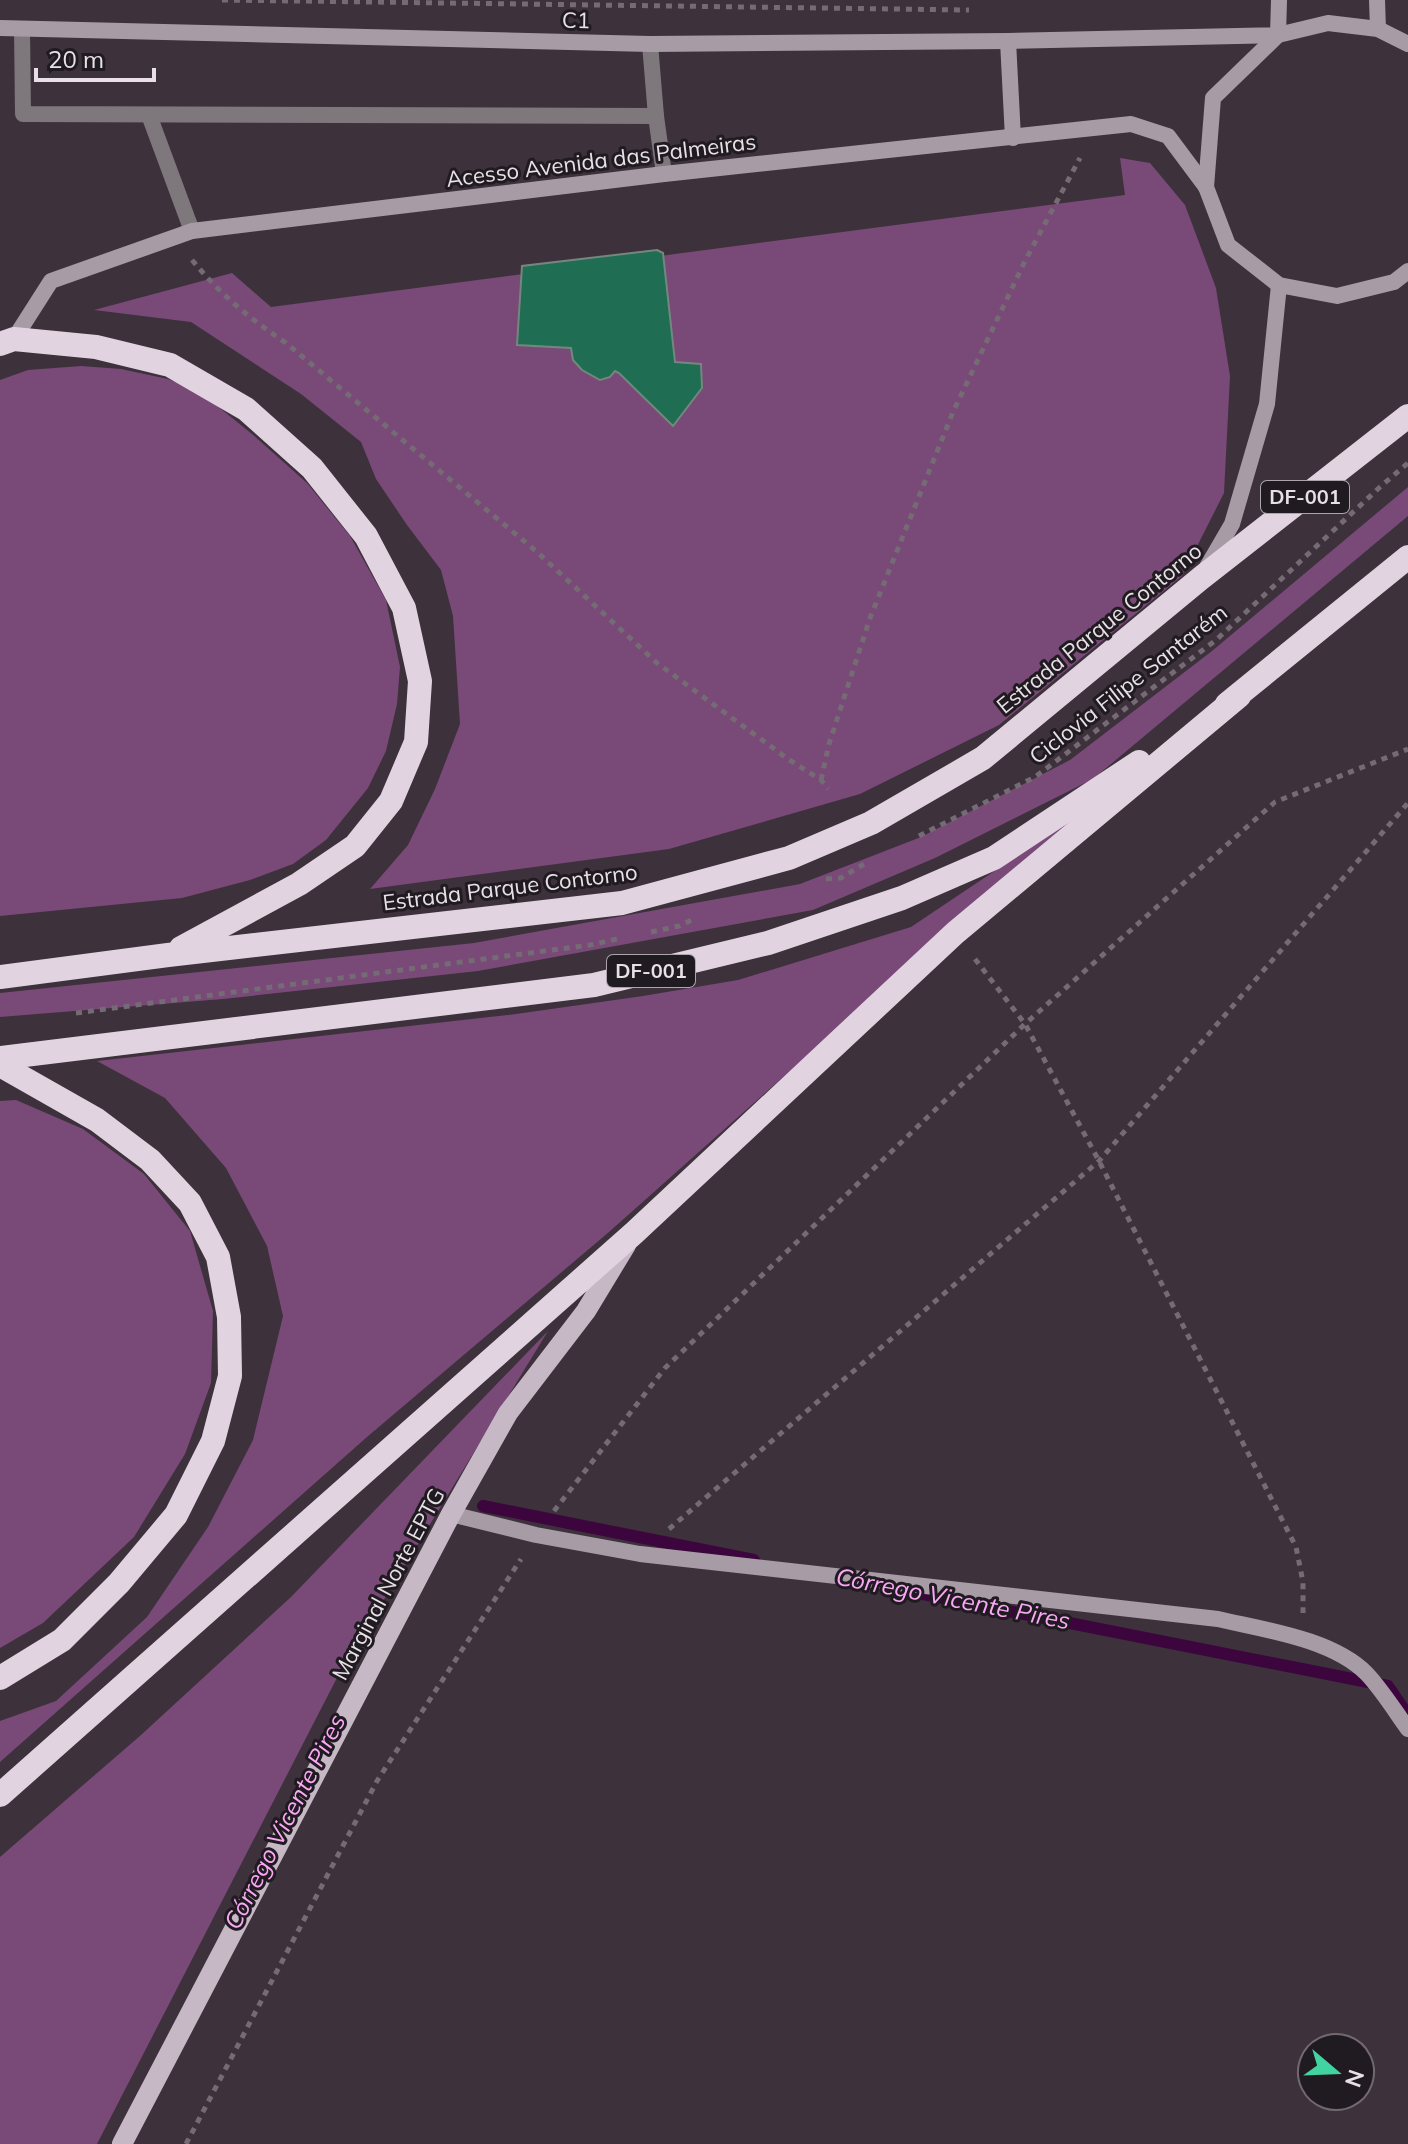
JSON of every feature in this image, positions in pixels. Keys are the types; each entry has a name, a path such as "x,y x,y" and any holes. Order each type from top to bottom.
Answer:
{"highway":[{"path":"7,342 96,347 170,365 246,409 312,468 366,536 404,608 420,681 416,742 391,801 355,846 299,884 168,955"},
{"name":"Estrada Parque Contorno","path":"0,977 622,903 789,858 871,823 983,758 1201,578 1408,416"},
{"name":"DF-001","path":"0,1058 594,985 768,943 902,898 994,858 1239,696 1408,557"},
{"path":"0,1795 634,1233 955,933 1239,696"},
{"path":"0,1065 97,1120 150,1160 190,1203 218,1257 229,1317 230,1361 230,1376 213,1441 176,1515 119,1583 62,1640 0,1678"}],"main road":[{"name":"Marginal Norte EPTG","path":"122,2144 451,1514 508,1413 586,1311 634,1233"}],"street":[{"path":"1279,0 1278,35 1213,98 1206,187 1228,245 1279,285 1337,296 1394,282 1408,271"},
{"path":"1377,0 1378,29"},
{"name":"C1","path":"0,28 650,44 1278,35 1328,23 1378,29 1408,44"},
{"path":"1008,41 1013,138"},
{"name":"Acesso Avenida das Palmeiras","path":"7,342 51,281 192,231 664,174 1131,124 1168,136 1206,187"},
{"path":"1201,578 1232,524 1267,404 1279,285"},
{"path":"451,1514 536,1535 640,1554 1218,1619 1303,1638 1335,1652 1366,1673 1408,1729"}],"lane":[{"path":"22,29 23,114 656,116"},
{"path":"650,44 664,174"},
{"path":"149,115 192,231"}],"path":[{"path":"222,0 983,10"},
{"path":"821,780 829,744 870,618 953,412 1025,261 1097,127"},
{"path":"173,238 229,301 286,343 524,541 657,663 821,780 828,789"},
{"name":"Ciclovia Filipe Santarém","path":"915,838 1035,777 1216,640 1408,463"},
{"path":"186,2144 377,1781 536,1535 665,1368 1025,1024 1275,802 1408,749"},
{"path":"640,1554 1099,1161 1408,803"},
{"path":"955,933 1025,1024 1099,1161 1296,1547 1303,1582 1303,1638"}],"shaded area":[{"path":"1120,158 1150,163 1185,205 1216,288 1230,376 1224,493 1182,576 999,725 860,794 669,849 370,889 408,845 435,789 460,724 453,616 441,570 376,479 361,442 301,394 191,322 94,310 232,273 271,307 1125,195"},
{"path":"81,366 121,369 168,379 200,392 307,483 350,536 386,600 400,667 397,704 386,751 368,788 326,840 293,864 250,880 182,898 0,916 0,380 28,370"},
{"path":"1408,487 1408,516 1093,779 935,858 813,910 478,971 223,999 0,1017 0,993 474,943 800,884 921,837 1070,760 1212,651"},
{"path":"1105,797 918,957 609,1232 367,1437 0,1762 0,1721 56,1701 147,1617 208,1527 253,1440 283,1316 267,1246 226,1168 165,1098 97,1061 516,1014 738,980 911,927"},
{"path":"16,1100 83,1129 144,1174 190,1231 213,1311 211,1383 185,1454 134,1537 43,1623 0,1648 0,1101"},
{"path":"548,1331 341,1670 97,2144 0,2144 0,1857 141,1735 291,1597"}],"building":[{"path":"657,250 663,253 675,362 701,364 702,388 673,426 619,373 615,371 610,377 600,380 582,370 573,360 571,348 517,345 522,266"}],"waterway":[{"name":"Córrego Vicente Pires","path":"483,1506 754,1560"},
{"name":"Córrego Vicente Pires","path":"913,1592 1388,1686 1407,1714"}]}
